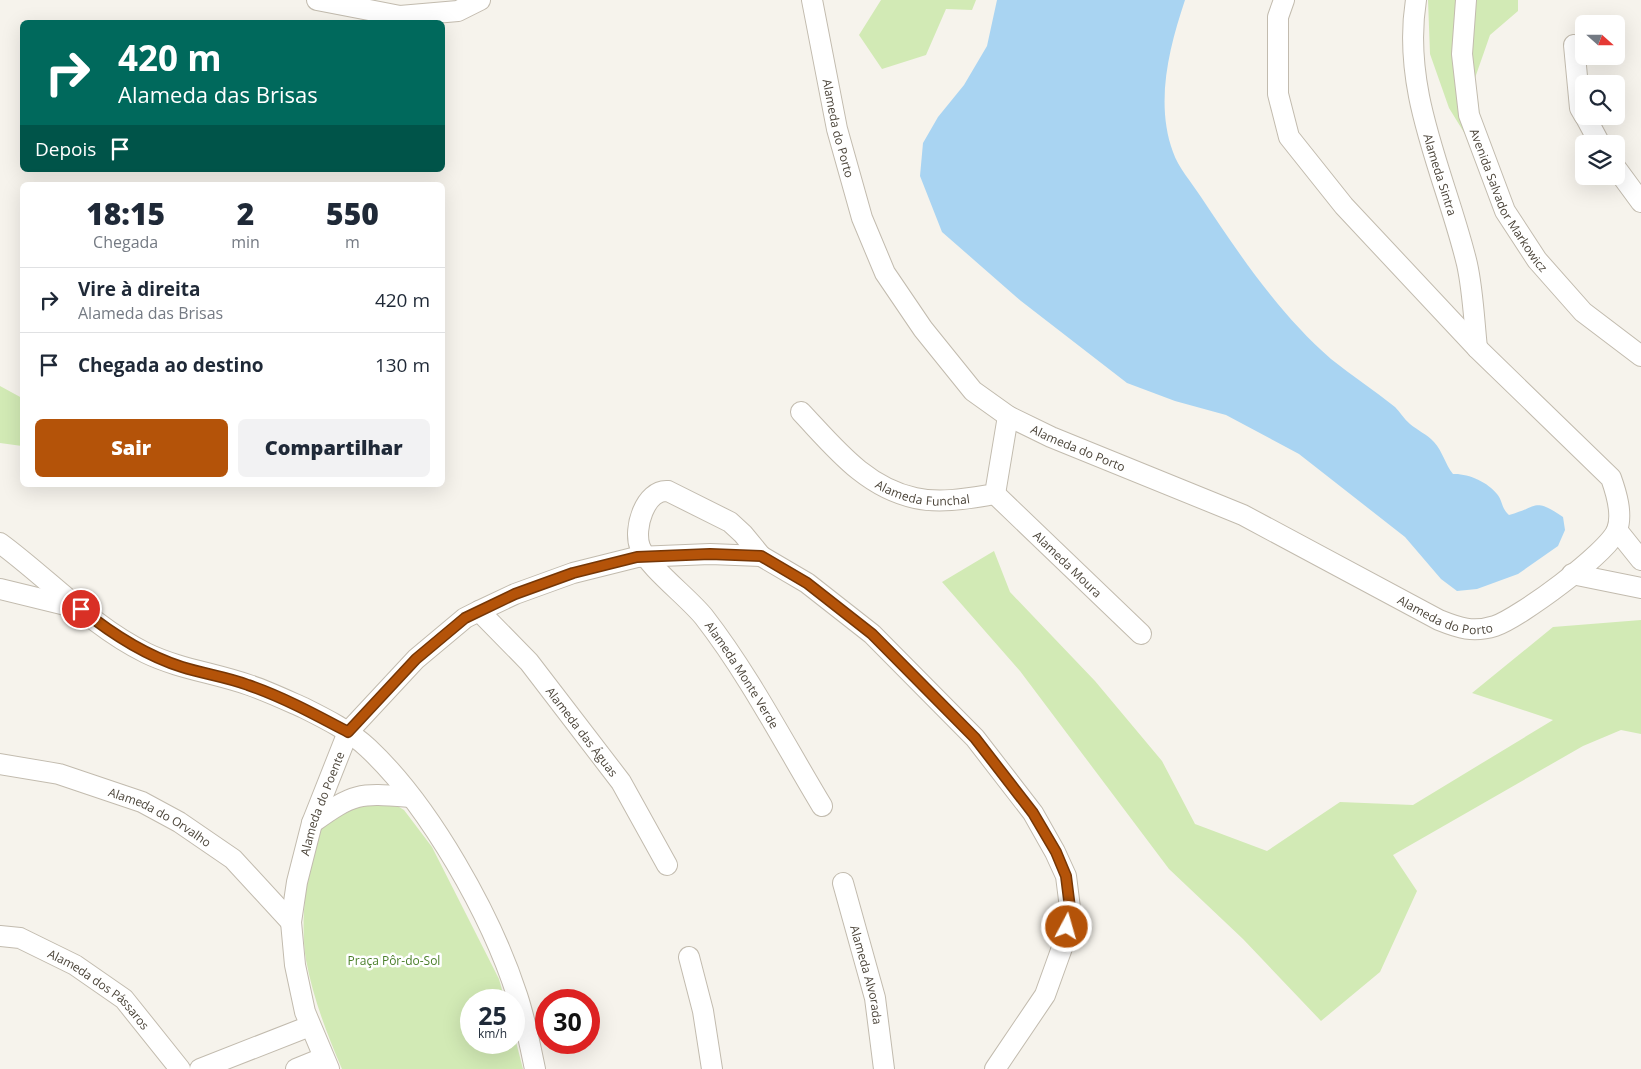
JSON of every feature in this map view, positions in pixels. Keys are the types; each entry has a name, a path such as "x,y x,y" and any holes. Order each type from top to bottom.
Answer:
{"street":[{"path":"317,0 400,16 458,11 480,0"},
{"name":"Alameda do Porto","path":"812,0 836,129 862,218 885,273 923,330 973,391 1008,416 1050,437 1243,515 1439,620 1465,630 1494,626 1520,614 1602,550 1617,530"},
{"path":"1284,0 1278,17 1278,94 1289,137 1344,206 1477,348 1611,478 1617,496 1617,530 1641,560"},
{"name":"Alameda Sintra","path":"1416,0 1412,27 1419,104 1467,265 1477,348"},
{"name":"Avenida Salvador Markowicz","path":"1466,0 1462,54 1469,115 1505,211 1537,260 1583,312 1641,356"},
{"path":"1574,45 1577,75"},
{"path":"1625,180 1641,202"},
{"name":"Alameda Funchal","path":"802,412 862,475 893,491 917,498 955,499 995,494"},
{"path":"995,494 1008,416"},
{"path":"646,557 638,542 638,525 650,498 663,491 672,493 730,522 743,534 761,556"},
{"name":"Alameda Moura","path":"995,494 1142,634"},
{"path":"0,543 110,632 147,654 182,667 248,685 304,708 348,732 368,747 411,796 439,836 495,940 517,996 535,1069"},
{"name":"Alameda do Poente","path":"326,1063 310,1026 295,964 291,922 297,882 312,823 348,732 416,659 465,618 479,611 515,594 573,573 637,557 710,554 761,556 807,583 872,634 975,738 1033,813 1056,852 1066,876 1070,908 1063,946 1045,994 995,1069"},
{"name":"Alameda Monte Verde","path":"646,557 703,616 736,663 822,806"},
{"path":"1572,574 1641,588"},
{"path":"0,589 81,609"},
{"name":"Alameda das Águas","path":"479,611 529,662 620,782 667,866"},
{"name":"Alameda do Orvalho","path":"0,764 58,774 109,789 150,806 179,822 233,860 291,922"},
{"path":"312,823 337,804 357,796 373,793 411,796"},
{"name":"Alameda Alvorada","path":"843,883 875,998 884,1069"},
{"name":"Alameda dos Pássaros","path":"0,936 20,938 75,965 124,999 180,1069"},
{"path":"689,957 704,1011 712,1069"},
{"path":"200,1069 310,1026"},
{"path":"296,1069 326,1063"}],"green space":[{"path":"881,0 976,0 972,10 946,9 926,55 882,69 859,35"},
{"path":"1428,0 1518,0 1518,11 1490,35 1475,78 1487,170 1449,108 1430,54"},
{"path":"0,386 20,397 20,446 0,443"},
{"path":"994,551 1010,592 1095,681 1162,761 1195,824 1267,851 1340,802 1413,805 1553,720 1472,693 1553,627 1641,620 1641,734 1621,730 1583,746 1393,855 1417,891 1380,972 1321,1021 1243,939 1169,869 1020,671 942,582"},
{"name":"Praça Pôr-do-Sol","path":"386,799 404,810 432,847 499,979 502,989 460,989 460,1054 519,1054 523,1069 342,1069 312,988 304,943 306,886 314,849 325,816"}],"water":[{"path":"997,0 1185,0 1169,56 1166,76 1165,114 1168,133 1175,158 1230,240 1294,323 1331,359 1395,407 1410,424 1432,439 1453,474 1477,479 1488,486 1499,497 1509,515 1541,505 1563,517 1565,530 1558,546 1518,574 1477,589 1457,591 1441,579 1405,537 1299,454 1226,415 1175,401 1127,383 1021,301 942,232 920,176 923,143 938,117 964,85 987,46"}],"route":[{"path":"81,609 110,632 147,654 182,667 248,685 304,708 348,732 416,659 465,618 515,594 573,573 637,557 710,554 761,556 807,583 872,634 975,738 1033,813 1056,852 1066,876 1070,908 1067,927"}]}
